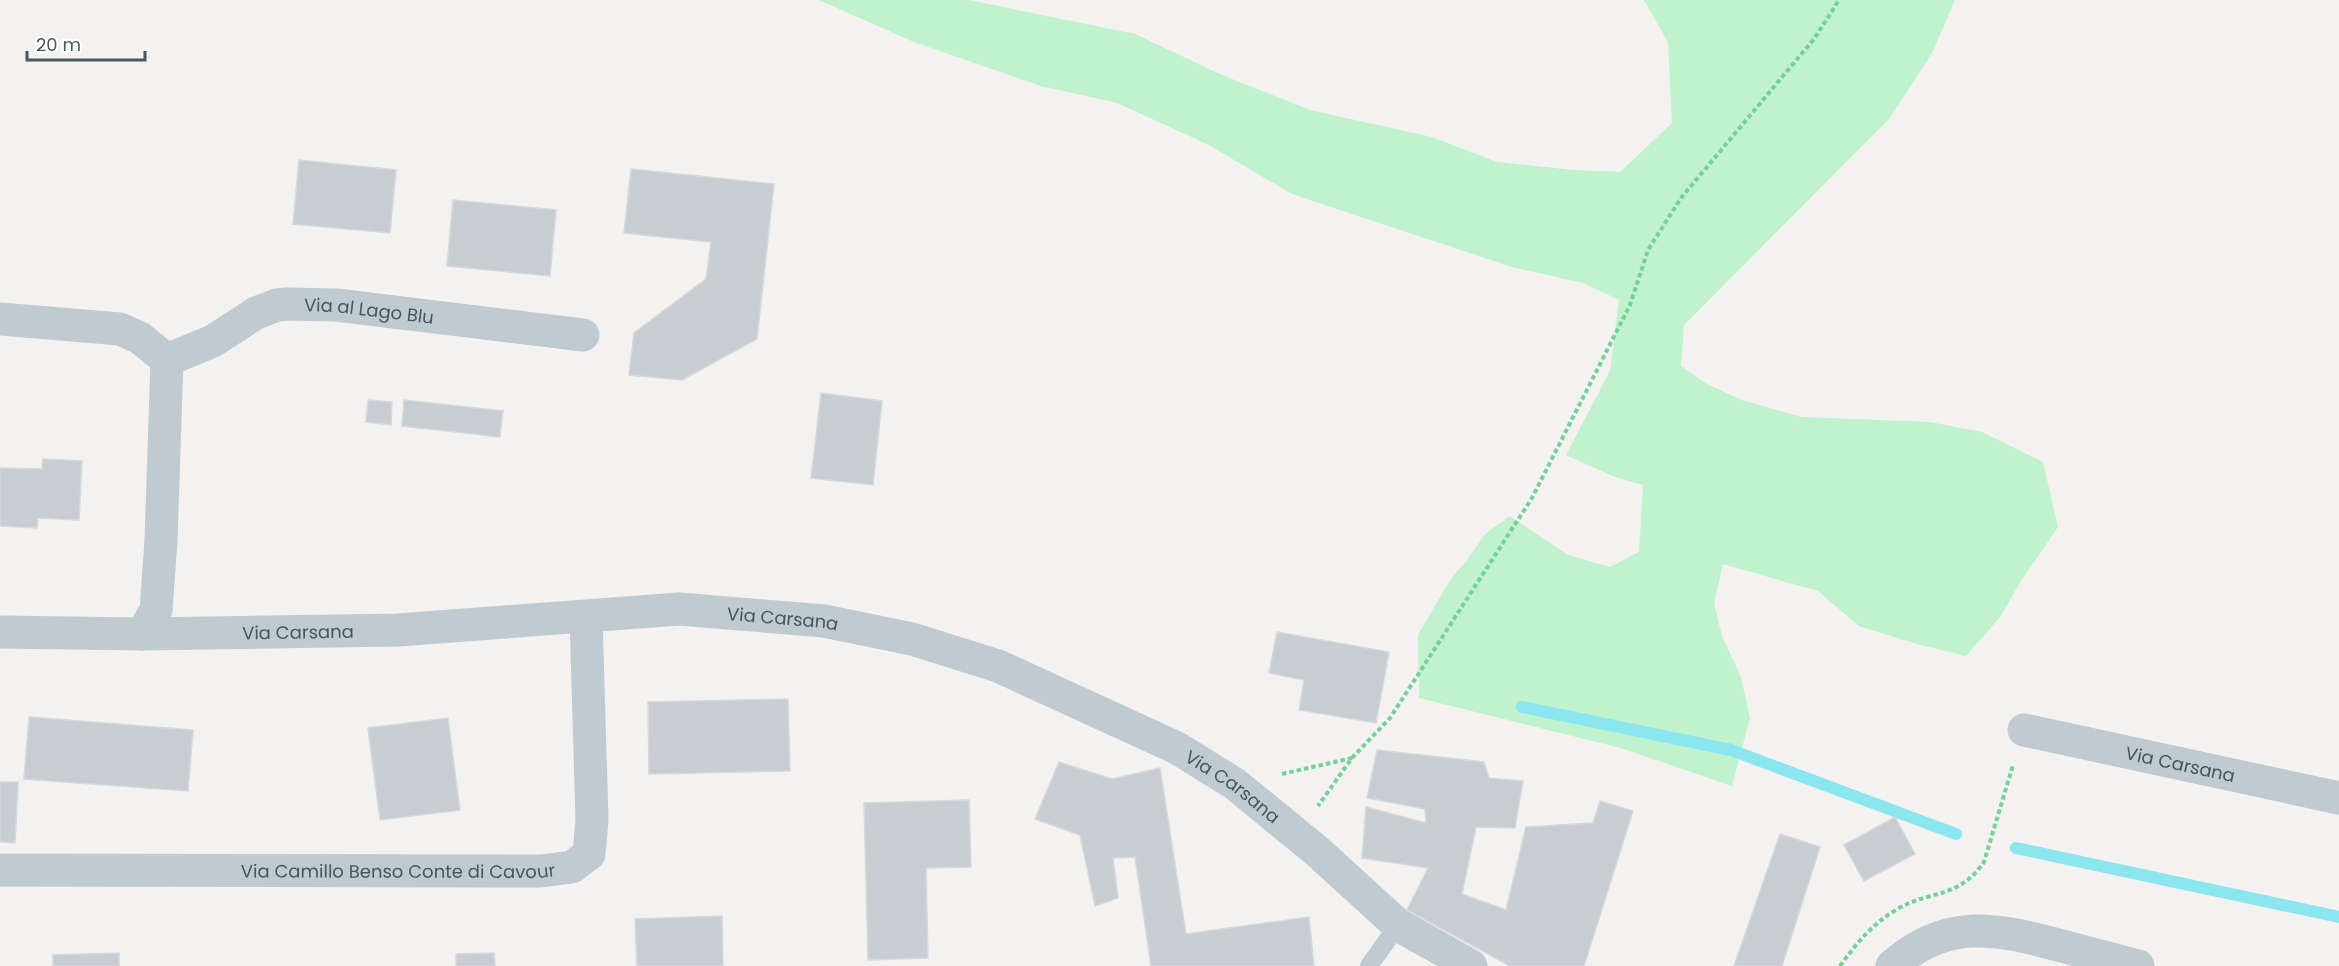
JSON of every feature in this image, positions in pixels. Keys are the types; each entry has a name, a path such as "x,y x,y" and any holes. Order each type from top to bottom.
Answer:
{"street":[{"name":"Via al Lago Blu","path":"167,360 213,340 256,313 277,305 288,304 336,306 583,335"},
{"path":"0,319 120,329 140,338 167,360 161,541 156,610 142,634"},
{"name":"Via Carsana","path":"0,632 142,634 398,630 679,609 824,621 912,639 998,666 1178,748 1235,784 1297,835 1398,925 1471,966"},
{"name":"Via Camillo Benso Conte di Cavour","path":"0,870 540,872 572,867 589,854 592,820 586,616"},
{"name":"Via Carsana","path":"2024,730 2339,798"},
{"path":"1892,966 1922,945 1955,933 1976,930 1999,931 2023,936 2138,966"}],"lane":[{"path":"1369,966 1398,925"}],"path":[{"path":"1297,835 1352,758 1390,718 1532,498 1630,305 1648,250 1682,198 1814,39 1839,0"},
{"path":"1840,966 1856,943 1873,926 1895,910 1918,899 1962,886 1975,876 1984,862 2024,730"},
{"path":"1235,784 1352,758"}],"green space":[{"path":"819,0 969,0 1135,34 1222,75 1310,110 1432,137 1497,162 1573,170 1620,172 1672,123 1668,42 1644,0 1955,0 1932,53 1890,118 1684,325 1681,366 1705,383 1739,399 1801,417 1930,422 1982,432 2043,462 2058,527 2021,581 2000,617 1966,656 1859,626 1818,591 1723,564 1714,603 1722,636 1741,677 1750,718 1732,786 1621,748 1419,698 1418,635 1450,580 1485,534 1510,516 1568,555 1610,567 1639,552 1643,485 1615,477 1566,455 1610,371 1619,300 1583,283 1512,267 1292,194 1207,144 1117,103 1041,86 914,42"}],"building":[{"path":"299,160 396,170 390,233 293,224"},
{"path":"631,169 774,184 757,339 682,380 629,375 634,333 706,279 711,242 624,233"},
{"path":"453,200 556,210 550,276 447,266"},
{"path":"821,393 882,401 873,485 811,478"},
{"path":"368,400 392,402 391,425 366,422"},
{"path":"404,400 503,411 500,437 402,426"},
{"path":"43,459 82,461 79,520 38,518 37,528 0,526 0,468 42,469"},
{"path":"1277,632 1389,652 1376,723 1299,710 1304,680 1269,673"},
{"path":"788,699 790,771 649,774 648,702"},
{"path":"29,717 193,730 188,791 24,779"},
{"path":"448,718 460,810 380,820 368,728"},
{"path":"1377,750 1484,762 1489,778 1523,781 1515,828 1476,827 1462,894 1506,910 1526,827 1593,823 1600,801 1633,811 1584,966 1510,966 1407,910 1428,868 1362,858 1366,807 1426,823 1425,809 1367,798"},
{"path":"1059,762 1112,779 1160,768 1186,934 1309,917 1314,966 1151,966 1135,857 1113,858 1118,898 1095,906 1080,835 1035,819"},
{"path":"0,782 18,782 15,843 0,842"},
{"path":"969,800 971,867 926,868 928,958 868,960 864,803"},
{"path":"1895,817 1915,854 1864,881 1844,845"},
{"path":"1780,834 1820,847 1782,966 1734,966"},
{"path":"722,916 723,966 637,966 635,919"},
{"path":"119,953 119,966 53,966 53,955"},
{"path":"494,953 495,966 456,966 456,954"}],"waterway":[{"path":"1522,707 1731,750 1956,834"},
{"path":"2016,848 2339,917"}]}
